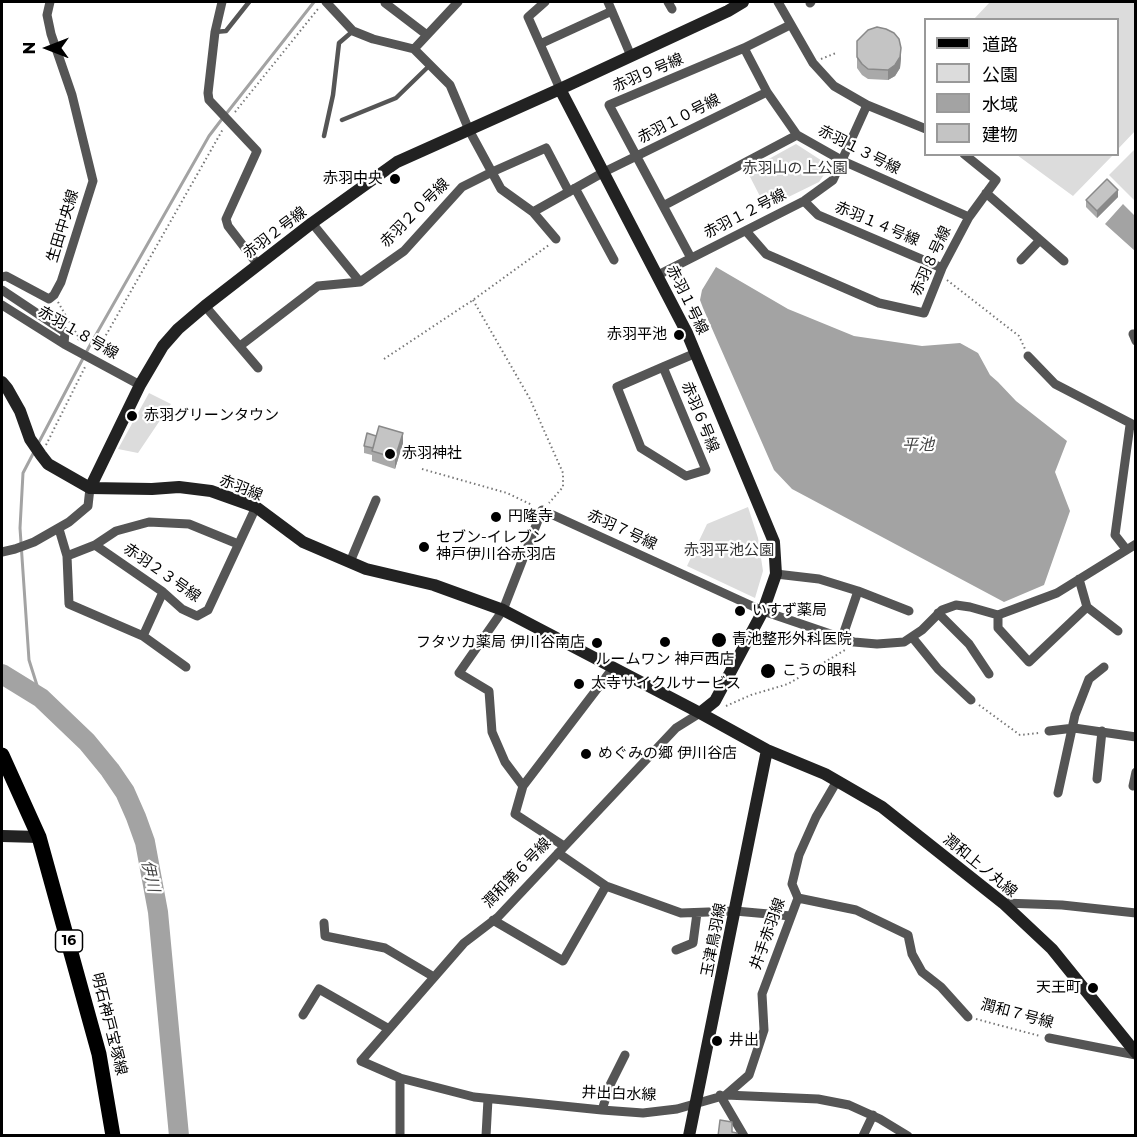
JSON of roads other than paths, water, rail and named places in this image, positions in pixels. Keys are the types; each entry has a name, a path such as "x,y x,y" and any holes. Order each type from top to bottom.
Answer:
{"main road":[{"name":"明石神戸宝塚線","path":"2,754 39,837 99,1054 113,1136"}],"street":[{"name":"生田中央線","path":"2,277 6,276 49,299 54,295 61,282 93,181 72,95 51,34 47,15 50,2"},
{"path":"222,2 215,32 208,93 209,100 257,151 226,219 228,226 258,264"},
{"path":"325,2 353,31 384,43 414,49 450,85 469,130 501,189 533,212 556,239"},
{"path":"414,49 458,2"},
{"path":"544,2 528,17 560,89 743,2"},
{"path":"608,2 631,56"},
{"path":"778,2 813,63 834,86 867,105 924,128"},
{"path":"385,3 427,34"},
{"path":"540,45 612,11"},
{"name":"赤羽９号線","path":"691,258 609,105 744,48 790,25"},
{"name":"赤羽１３号線","path":"744,48 767,92 797,135 843,162 969,217"},
{"name":"赤羽２号線","path":"90,488 140,385 163,346 178,329 205,306 312,223 397,162 560,89"},
{"name":"赤羽１号線","path":"560,89 658,275 696,353 774,542 776,574 763,611 715,700 702,714"},
{"name":"赤羽１０号線","path":"533,212 604,172 767,92"},
{"name":"赤羽１２号線","path":"658,275 804,201 833,180 867,105"},
{"path":"663,206 797,135"},
{"name":"赤羽２０号線","path":"240,346 318,286 360,282 404,251 462,187 492,172 546,148 572,190"},
{"path":"966,156 996,180 986,193 1064,261"},
{"path":"572,190 614,260"},
{"name":"赤羽８号線","path":"746,231 766,254 879,303 924,313 941,272 969,217 986,193"},
{"name":"赤羽１４号線","path":"804,201 818,215 941,272"},
{"path":"312,223 360,282"},
{"path":"1021,260 1040,240"},
{"path":"2,290 65,332 64,344"},
{"name":"赤羽１８号線","path":"2,305 64,344 140,385"},
{"path":"205,306 258,368"},
{"path":"1136,334 1133,334 1136,341"},
{"name":"赤羽６号線","path":"663,367 705,470 686,476 640,448 617,387 663,367 696,353"},
{"path":"1028,356 1055,384 1133,425 1115,535 1126,549"},
{"name":"赤羽線","path":"2,382 20,411 38,451 48,464 90,488 152,489 179,486 211,491 256,507 303,542 366,569 434,585 502,610 613,668"},
{"path":"2,552 34,542 59,529 88,506 90,488"},
{"path":"350,562 376,500"},
{"name":"赤羽２３号線","path":"95,545 163,592 182,609 198,616 208,610 256,507"},
{"name":"赤羽７号線","path":"502,610 542,510 763,611 858,642 904,642 912,637"},
{"path":"67,556 95,545 116,531 149,522 189,524 238,544"},
{"path":"59,529 67,556 69,604 143,636 186,667"},
{"path":"971,700 939,669 912,637 938,613 956,605 998,615 1057,593 1136,544"},
{"path":"776,574 819,579 909,611"},
{"path":"1079,579 1087,607 1118,631"},
{"path":"842,638 858,591"},
{"path":"143,636 163,592"},
{"path":"998,615 998,628 1029,662 1087,607"},
{"path":"502,610 459,673 489,691 492,732 505,762 523,786"},
{"path":"938,613 969,644 989,674"},
{"path":"1058,793 1075,715 1089,679 1104,667"},
{"path":"613,668 523,786 515,814 606,886 681,913 735,911 791,916"},
{"name":"潤和上ノ丸線","path":"613,668 767,750 837,781 882,807 1004,903 1052,949 1136,1054"},
{"name":"潤和第６号線","path":"361,1061 464,943 493,920 676,728 702,714"},
{"path":"1049,731 1074,728 1136,737"},
{"path":"1097,780 1102,731"},
{"name":"玉津鳥羽線","path":"689,1136 767,750"},
{"path":"1133,786 1136,772"},
{"name":"井手赤羽線","path":"723,1095 749,1075 764,1030 762,994 798,898 792,884 799,855 816,817 837,781"},
{"path":"2,836 39,837"},
{"path":"493,920 563,961 606,886"},
{"name":"潤和７号線","path":"798,898 856,910 908,935 912,954 922,972 941,987 968,1017"},
{"path":"1004,903 1062,905 1136,913"},
{"path":"676,950 693,943 697,913"},
{"path":"324,923 325,936 385,948 434,976"},
{"path":"303,1015 320,989 389,1029"},
{"name":"潤和７号線","path":"1049,1038 1136,1054"},
{"path":"603,1110 610,1085 624,1055"},
{"name":"井出白水線","path":"361,1061 400,1078 488,1099 603,1110 644,1113 676,1109 723,1095 818,1099 849,1105 873,1115 908,1136"},
{"path":"400,1078 400,1136"},
{"path":"723,1095 744,1136"},
{"path":"486,1136 488,1099"},
{"path":"863,1136 873,1115"}],"lane":[{"path":"215,32 225,31 249,2"},
{"path":"324,136 333,95 339,43 353,31"},
{"path":"342,120 396,98 430,65"}],"water":[{"path":"1123,204 1135,216 1135,251 1105,224"},
{"name":"平池","path":"716,267 788,309 854,336 922,346 960,343 978,353 990,375 1016,401 1067,441 1055,472 1070,511 1044,585 1004,602 792,489 774,470 700,300 702,290"}],"waterway":[{"path":"226,114 314,2"},
{"path":"38,444 89,347 209,136 222,119"},
{"path":"35,450 23,473 20,528 29,660 41,698"},
{"name":"伊川","path":"2,674 41,698 87,742 125,792 136,817 145,842 158,912 179,1136"}],"place":[{"name":"赤羽中央","path":"395,179"},
{"name":"赤羽平池","path":"679,335"},
{"name":"赤羽グリーンタウン","path":"132,416"},
{"name":"赤羽神社","path":"390,454"},
{"name":"円隆寺","path":"496,517"},
{"name":"セブン-イレブン 神戸伊川谷赤羽店","path":"424,547"},
{"name":"いすず薬局","path":"740,611"},
{"name":"青池整形外科医院","path":"719,640"},
{"name":"ルームワン 神戸西店","path":"665,642"},
{"name":"フタツカ薬局 伊川谷南店","path":"597,643"},
{"name":"こうの眼科","path":"768,671"},
{"name":"太寺サイクルサービス","path":"579,684"},
{"name":"めぐみの郷 伊川谷店","path":"586,754"},
{"name":"天王町","path":"1093,988"},
{"name":"井出","path":"717,1041"}],"park label":[{"name":"赤羽山の上公園","path":"795,169"},
{"name":"赤羽平池公園","path":"729,551"}]}
